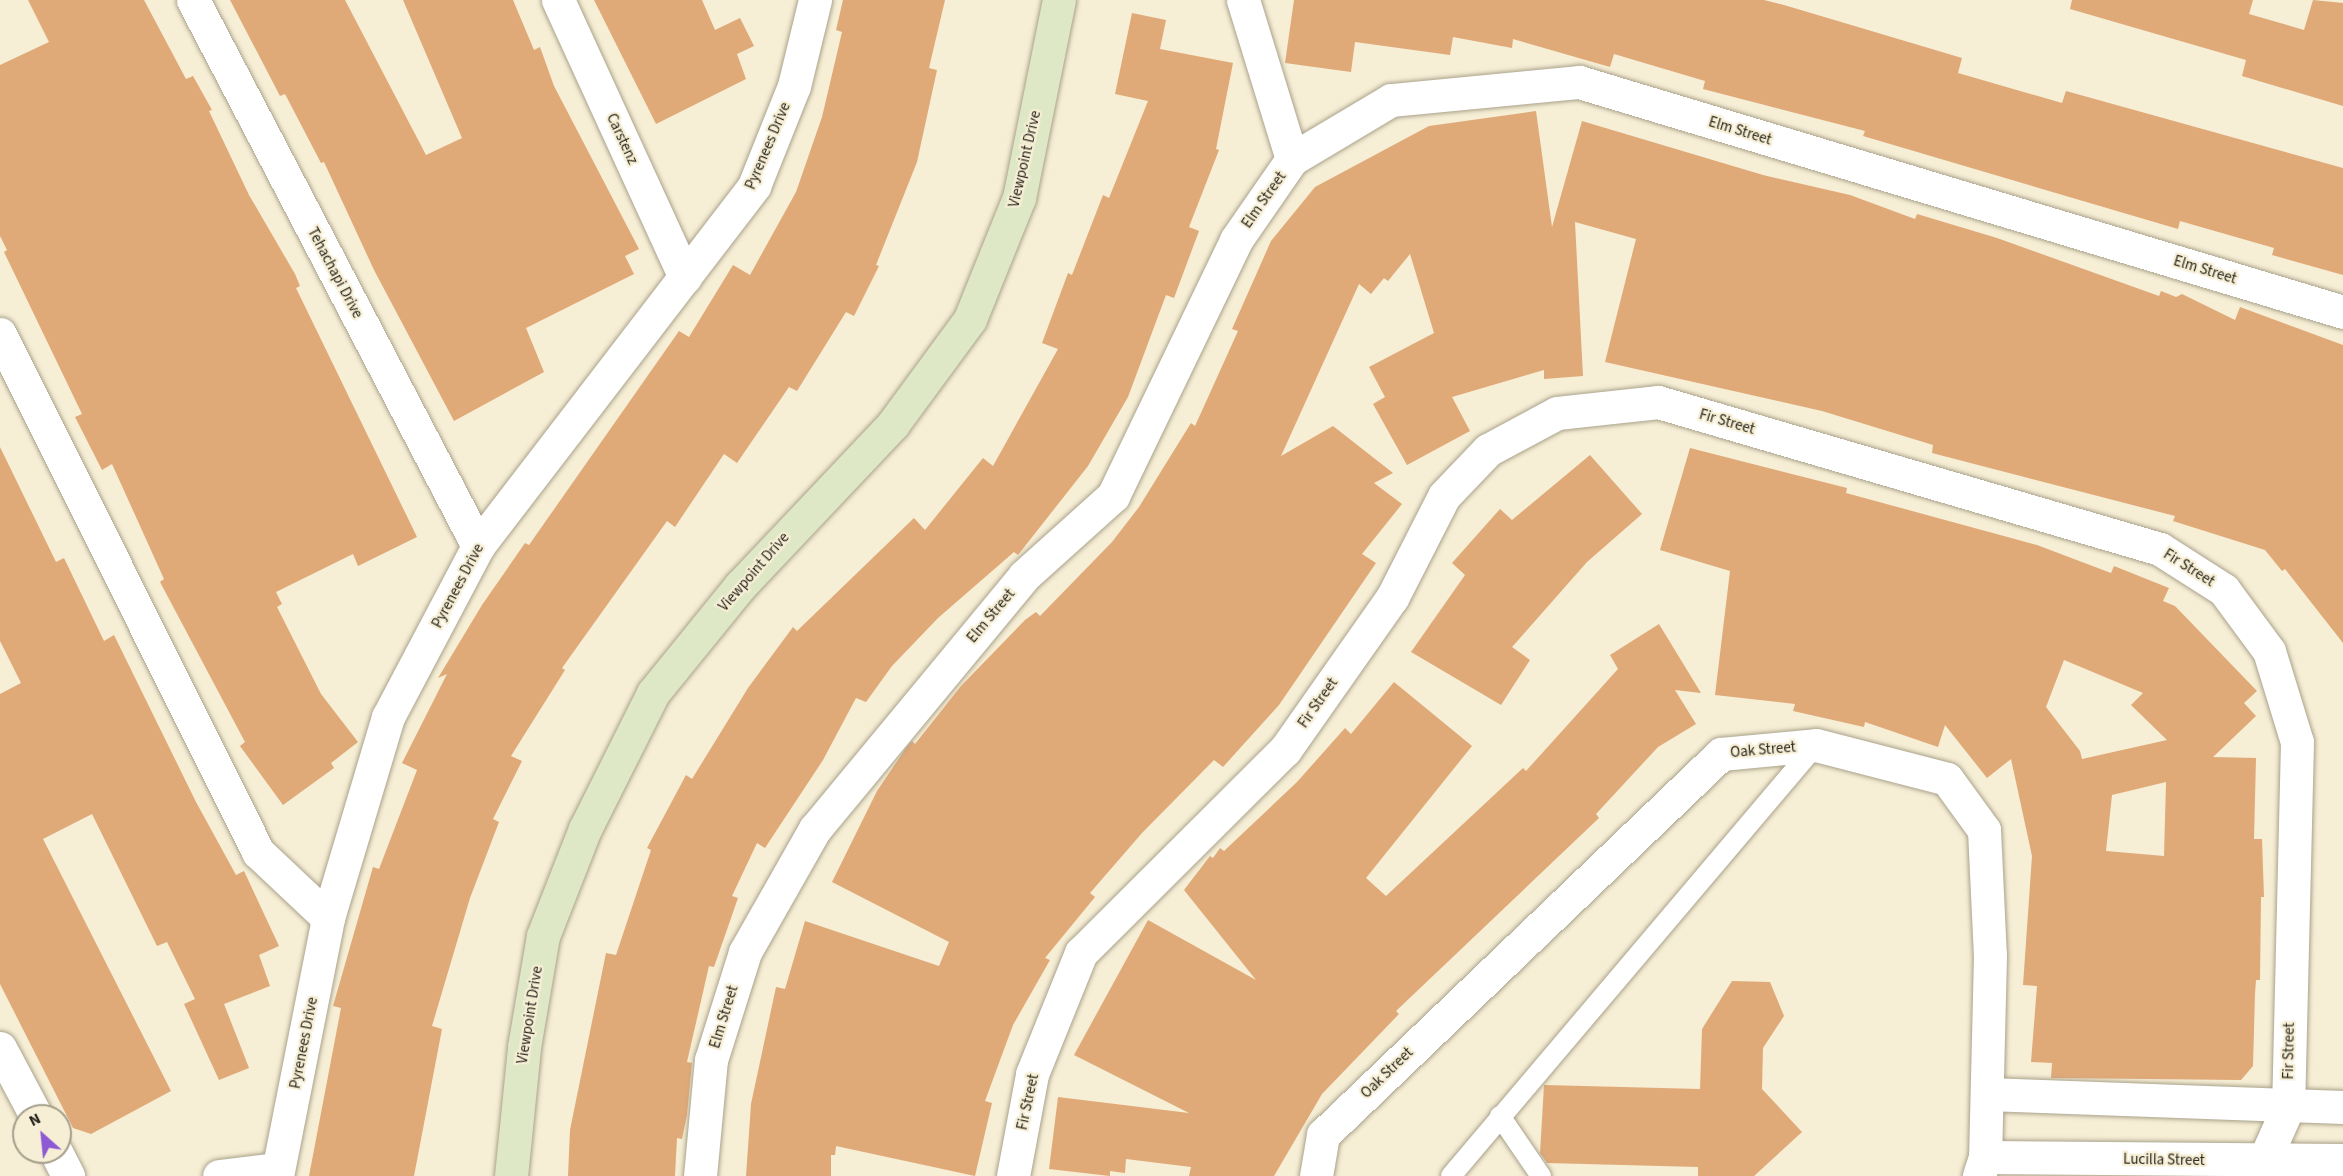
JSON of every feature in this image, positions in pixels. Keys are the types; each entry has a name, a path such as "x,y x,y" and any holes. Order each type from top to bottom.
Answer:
{"street":[{"name":"Tehachapi Drive","path":"193,0 478,546"},
{"name":"Carstenz","path":"558,0 685,278"},
{"name":"Pyrenees Drive","path":"276,1173 296,1090 328,918 388,717 478,546 754,186 794,86 815,0"},
{"name":"Viewpoint Drive","path":"511,1176 524,1047 543,936 585,829 653,693 740,586 893,424 970,319 1019,198 1059,0"},
{"path":"1243,0 1292,159"},
{"name":"Elm Street","path":"700,1176 711,1060 745,952 815,829 1024,576 1113,496 1236,240 1292,159 1391,100 1579,82 2343,312"},
{"path":"0,334 258,852 328,918"},
{"name":"Fir Street","path":"1013,1176 1032,1074 1081,953 1285,750 1392,598 1444,496 1488,450 1557,413 1659,402 2160,549 2224,590 2269,651 2297,742 2288,1107 2263,1168"},
{"name":"Oak Street","path":"1316,1176 1323,1134 1721,754 1816,745 1947,779 1984,830 1990,908 1987,1094 1982,1167"},
{"path":"0,1048 30,1104"},
{"path":"1987,1094 2288,1107 2343,1107"},
{"name":"Lucilla Street","path":"1982,1167 2263,1168 2343,1160"},
{"path":"219,1176 276,1173"}],"lane":[{"path":"1451,1176 1816,745"},
{"path":"1500,1116 1541,1176"}],"building":[{"path":"28,0 144,0 186,79 193,76 212,110 209,111 249,195 295,274 300,286 296,288 417,537 358,566 353,554 276,592 282,604 277,607 321,694 358,742 331,763 334,768 283,805 240,746 245,742 160,582 164,579 112,464 102,470 75,417 82,414 4,252 7,250 0,236 0,65 49,42"},
{"path":"230,0 345,0 426,155 462,138 403,0 513,0 534,50 540,47 554,86 639,249 625,256 634,274 526,328 544,372 454,421 374,270 324,162 321,163 285,94 280,96"},
{"path":"594,0 702,0 715,30 740,18 754,46 737,54 746,79 656,124"},
{"path":"843,0 945,0 929,68 937,70 917,162 876,265 879,266 854,316 846,312 797,391 789,387 737,463 724,454 675,527 667,521 562,668 565,670 511,756 522,761 493,819 499,822 470,898 432,1026 442,1029 414,1176 309,1176 341,1008 333,1006 373,867 379,869 417,770 402,763 447,674 438,678 482,605 525,543 529,545 679,331 689,337 733,265 750,275 796,192 822,117 842,32 836,30"},
{"path":"1294,0 1764,0 1784,5 1962,58 1958,73 2062,103 2066,91 2343,168 2343,275 2272,255 2274,248 2180,221 2178,229 1863,136 1865,131 1703,89 1705,81 1614,54 1610,67 1513,39 1512,48 1453,37 1450,55 1355,42 1351,72 1285,63"},
{"path":"2072,0 2253,0 2249,14 2304,30 2313,0 2343,3 2343,106 2242,76 2246,60 2070,9"},
{"path":"1132,13 1166,20 1160,49 1233,63 1216,149 1219,150 1189,227 1199,231 1174,298 1166,295 1128,397 1088,466 1018,555 1014,552 938,618 892,666 866,702 856,698 823,760 765,848 757,843 732,896 738,898 714,967 709,966 687,1062 692,1063 687,1115 682,1139 677,1138 675,1176 568,1176 570,1130 606,953 616,955 651,850 647,848 686,775 692,779 748,688 793,627 797,631 914,518 925,530 983,458 993,466 1058,349 1042,343 1068,273 1072,275 1103,195 1109,198 1148,101 1115,94"},
{"path":"1536,111 1552,227 1582,121 1763,175 1850,195 1915,219 1917,214 1997,238 2159,296 2161,291 2176,297 2182,294 2235,320 2240,307 2343,345 2343,643 2285,569 2282,571 2265,550 2173,521 2175,516 1932,453 1933,445 1822,411 1605,362 1636,239 1575,222 1583,376 1544,379 1544,370 1452,397 1470,431 1407,465 1373,404 1385,397 1369,367 1434,333 1410,254 1388,281 1384,278 1371,294 1359,284 1281,456 1333,426 1393,473 1374,483 1402,504 1362,554 1376,563 1279,705 1223,767 1214,760 1142,833 1090,893 1095,897 1045,958 1050,960 1013,1025 985,1101 992,1103 975,1176 836,1146 835,1155 831,1155 831,1176 746,1176 751,1104 776,987 785,989 805,921 939,966 949,942 832,882 877,791 906,748 912,741 915,744 961,686 1025,620 1036,612 1040,616 1112,542 1139,507 1191,423 1195,426 1238,331 1232,329 1271,241 1315,187 1429,126"},
{"path":"0,447 56,562 64,558 104,641 114,635 196,802 236,875 244,871 279,946 259,955 270,986 224,1004 249,1068 219,1080 184,1004 195,999 167,942 157,946 92,814 43,839 171,1091 91,1134 73,1128 72,1104 61,1104 0,984 0,694 21,683 0,641"},
{"path":"1690,448 1847,488 1846,493 2037,545 2111,573 2114,566 2169,588 2163,601 2175,606 2257,691 2244,703 2256,716 2213,757 2256,758 2254,839 2262,839 2264,897 2261,897 2260,980 2256,980 2253,1066 2241,1080 2051,1078 2052,1063 2031,1062 2037,986 2023,985 2032,856 2011,759 1987,778 1945,725 1938,747 1865,722 1864,727 1793,711 1795,704 1715,695 1730,571 1660,550","holes":["2064,660 2143,693 2131,705 2167,740 2082,759 2080,751 2046,707","2166,782 2164,856 2106,851 2112,795"]},
{"path":"1590,455 1642,514 1587,562 1512,647 1530,660 1501,705 1411,652 1465,575 1452,563 1500,509 1512,520"},
{"path":"1659,624 1701,693 1675,690 1696,724 1658,747 1596,814 1599,818 1396,1011 1399,1014 1322,1094 1274,1176 1189,1176 1191,1167 1126,1159 1125,1173 1110,1171 1110,1176 1049,1169 1058,1097 1189,1113 1074,1055 1148,920 1256,980 1184,890 1210,856 1213,858 1220,848 1224,851 1297,782 1345,728 1351,734 1394,682 1472,746 1366,878 1386,896 1523,768 1526,771 1618,669 1610,655"},
{"path":"1732,981 1770,982 1784,1016 1763,1048 1762,1089 1802,1132 1754,1176 1698,1176 1698,1167 1547,1163 1540,1153 1544,1085 1700,1089 1702,1029"}]}
